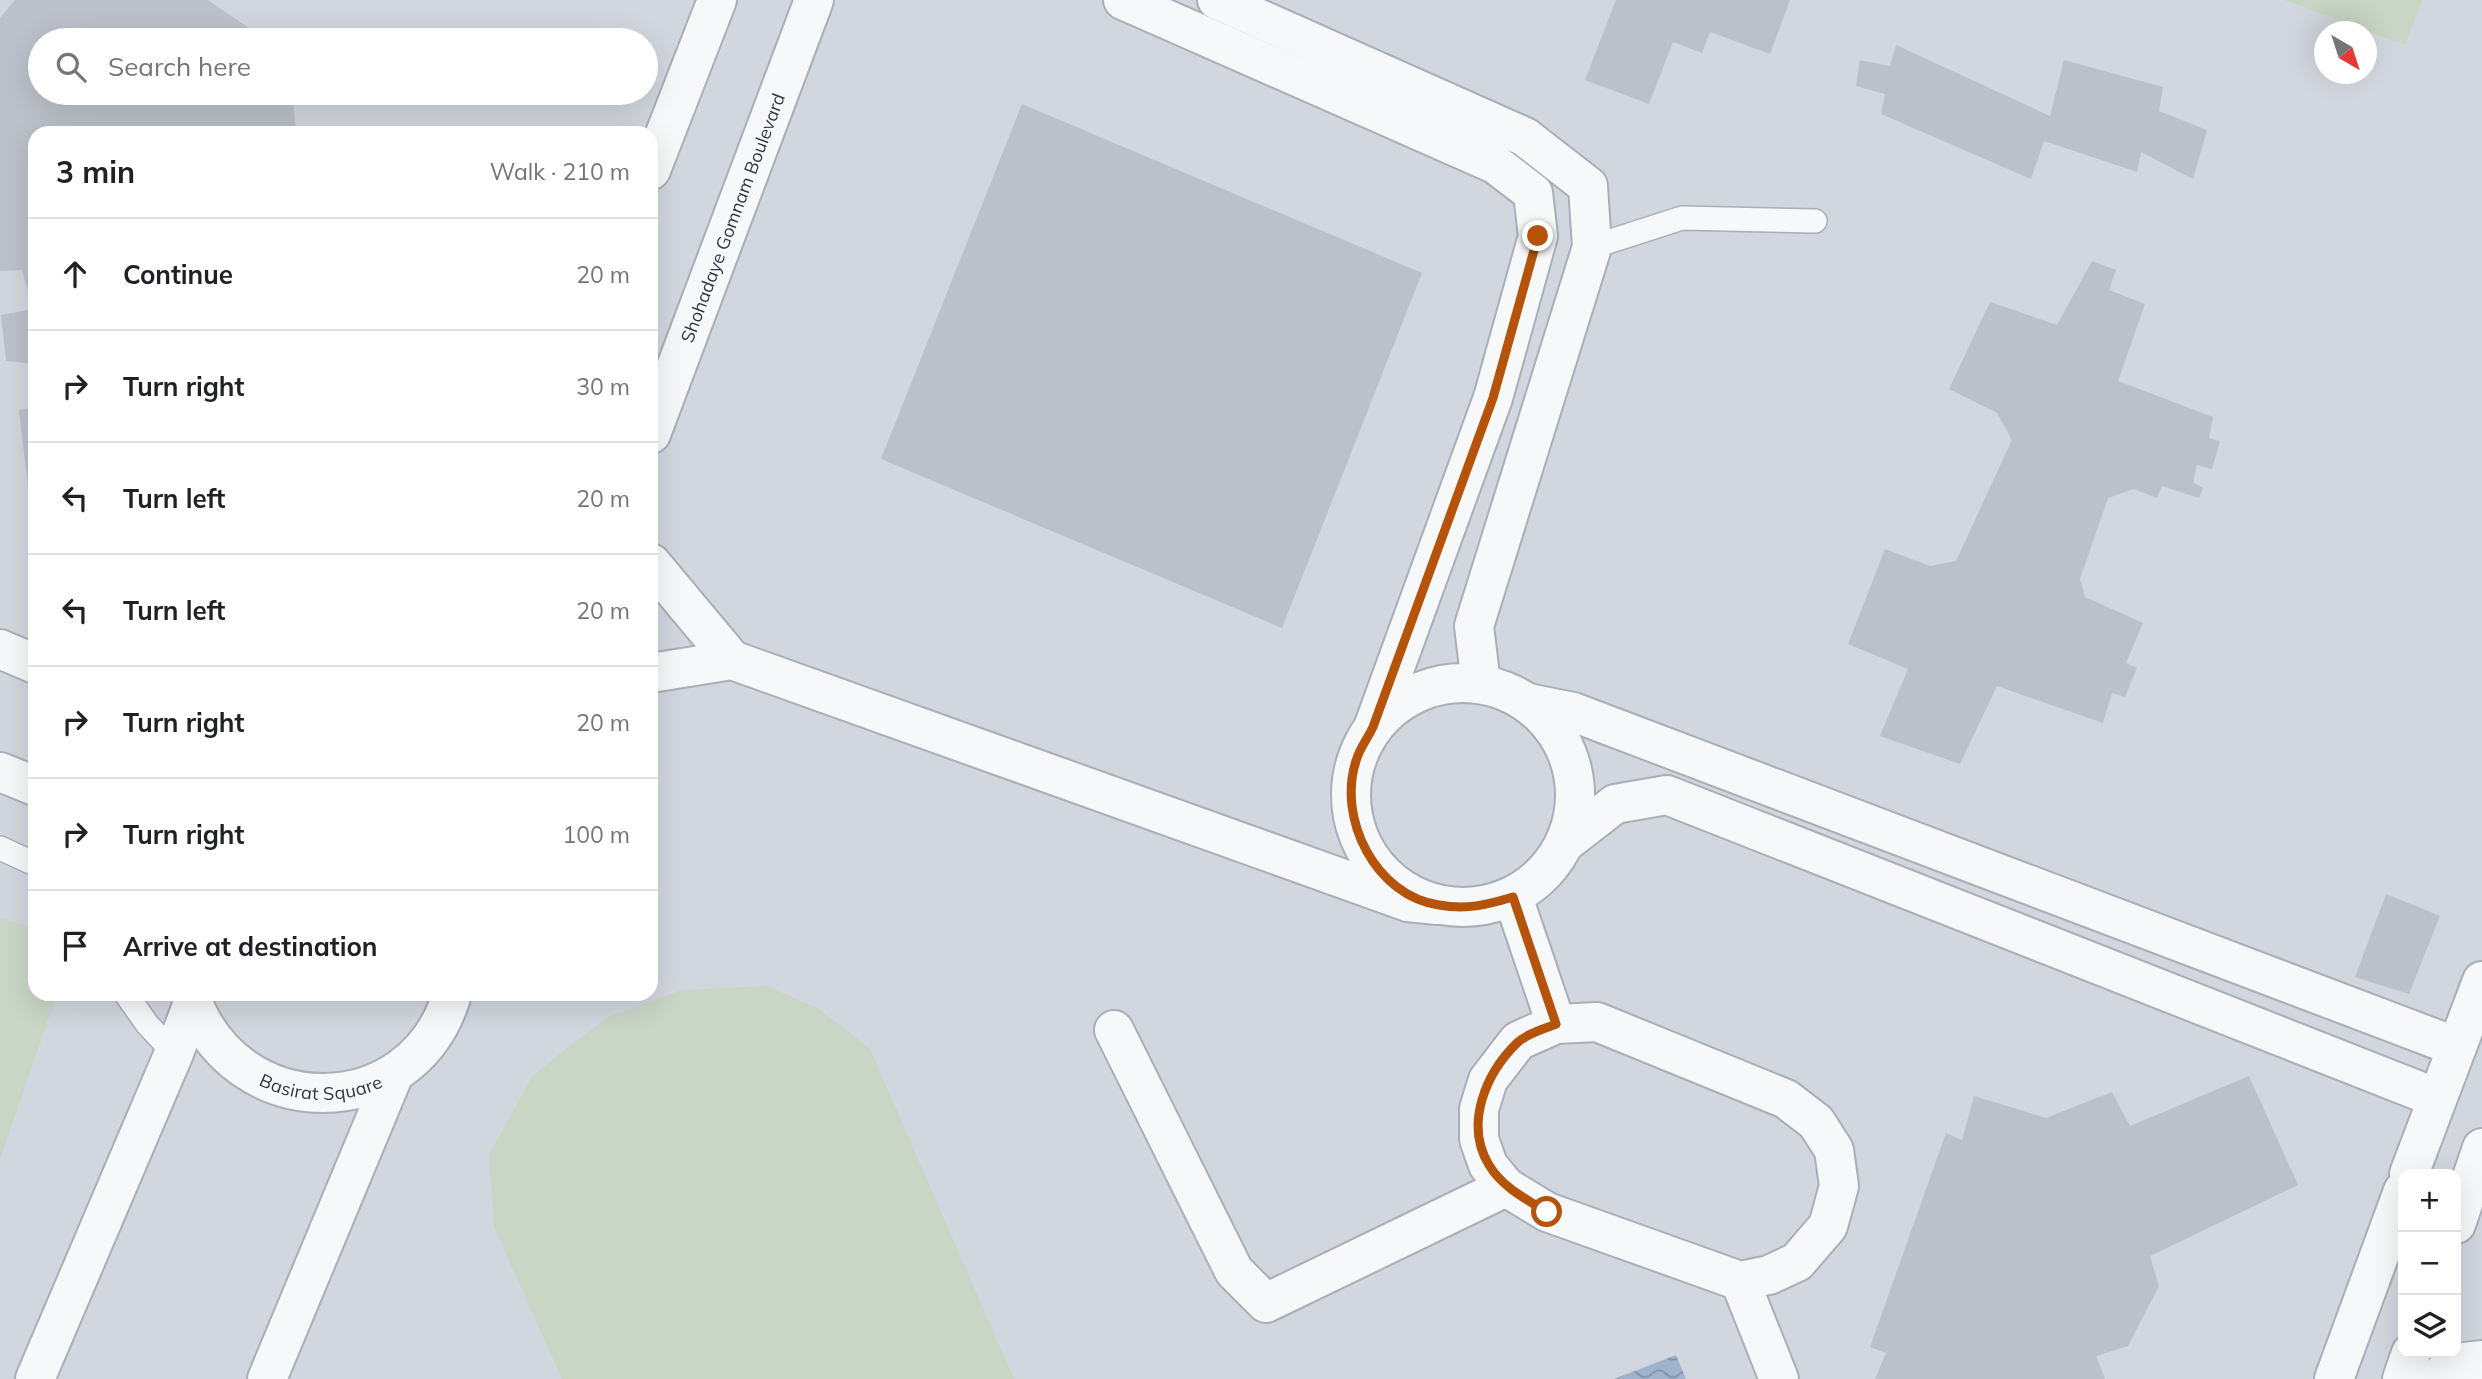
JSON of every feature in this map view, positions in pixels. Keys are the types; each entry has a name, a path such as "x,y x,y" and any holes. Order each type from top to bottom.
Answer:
{"street":[{"path":"658,152 717,0"},
{"name":"Shohadaye Gomnam Boulevard","path":"658,416 814,0"},
{"path":"1123,0 1495,164 1533,193 1538,236 1493,398 1373,727 1356,761 1350,797 1357,834 1375,867 1403,891 1437,905"},
{"path":"1217,0 1525,137 1588,186 1592,247 1474,626 1481,684"},
{"path":"658,571 732,660"},
{"path":"0,649 28,661"},
{"path":"658,672 732,660 1408,901 1475,908 1513,897 1545,874 1566,842 1576,804 1573,765 1556,730 1528,703 1506,691 1481,684 1451,684 1421,691 1395,706 1373,727"},
{"path":"1528,703 1573,712 2457,1047"},
{"path":"0,772 28,783"},
{"path":"1566,842 1615,804 1667,795 2437,1098"},
{"path":"1513,897 1556,1024"},
{"path":"2411,1169 2482,981"},
{"path":"35,1379 174,1053 190,1001"},
{"name":"Basirat Square","path":"192,1001 197,1014 223,1053 260,1080 305,1093 351,1091 394,1074 425,1048 446,1014 450,1001"},
{"path":"1597,1022 1786,1100 1816,1122 1834,1150 1839,1186 1828,1226 1797,1262 1769,1275 1740,1281 1547,1212 1506,1186 1488,1165 1479,1139 1479,1109 1488,1080 1518,1041 1556,1024 1597,1022"},
{"path":"1114,1030 1234,1271 1266,1303 1506,1186"},
{"path":"267,1379 394,1074"},
{"path":"2461,1209 2482,1148"},
{"path":"2334,1379 2398,1205"},
{"path":"1740,1281 1779,1379"},
{"path":"2402,1379 2409,1358"},
{"path":"2436,1379 2455,1363 2482,1360"}],"lane":[{"path":"1592,247 1682,218 1815,221"},
{"path":"0,848 28,861"},
{"path":"132,1001 147,1024 174,1053"}],"shaded area":[{"path":"0,0 2482,0 2482,1379 0,1379"}],"green space":[{"path":"2285,0 2422,0 2405,45 2377,34 2377,21 2341,21"},
{"path":"0,917 28,927 28,1001 55,1001 0,1159"},
{"path":"767,986 819,1009 870,1049 1014,1379 562,1379 494,1227 489,1155 533,1075 606,1018 682,990"}],"water":[{"path":"1676,1355 1686,1379 1614,1379"}],"building":[{"path":"15,0 208,0 249,28 28,28 28,105 293,105 295,126 28,126 28,291 22,270 0,271 0,18"},
{"path":"1616,0 1790,0 1770,54 1710,32 1702,53 1673,42 1649,104 1585,80"},
{"path":"1896,45 2050,116 2064,60 2163,87 2159,111 2207,130 2193,179 2141,152 2137,172 2044,141 2031,179 1881,114 1885,94 1856,86 1860,60 1890,66"},
{"path":"1022,104 1422,273 1282,628 881,459"},
{"path":"2092,261 2116,270 2109,290 2145,304 2118,381 2213,417 2209,438 2220,441 2212,469 2197,465 2193,482 2203,488 2199,498 2162,486 2157,498 2134,489 2108,498 2080,579 2085,597 2143,623 2126,663 2137,668 2125,697 2112,693 2103,723 1997,686 1960,764 1880,736 1908,669 1848,644 1885,549 1930,566 1956,561 2012,440 1997,413 1949,389 1990,302 2057,325"},
{"path":"28,310 28,363 6,361 1,315"},
{"path":"28,409 28,486 19,410"},
{"path":"2386,894 2440,916 2409,994 2355,977"},
{"path":"2249,1076 2298,1185 2150,1256 2159,1286 2128,1346 2096,1356 2105,1379 1875,1379 1886,1353 1870,1347 1946,1133 1962,1140 1974,1096 2046,1118 2112,1092 2130,1126"}],"route":[{"path":"1538,236 1493,398 1373,727 1356,761 1350,797 1357,834 1375,867 1403,891 1437,905 1475,908 1513,897 1556,1024 1518,1041 1488,1080 1479,1109 1479,1139 1488,1165 1506,1186 1547,1212"}]}
